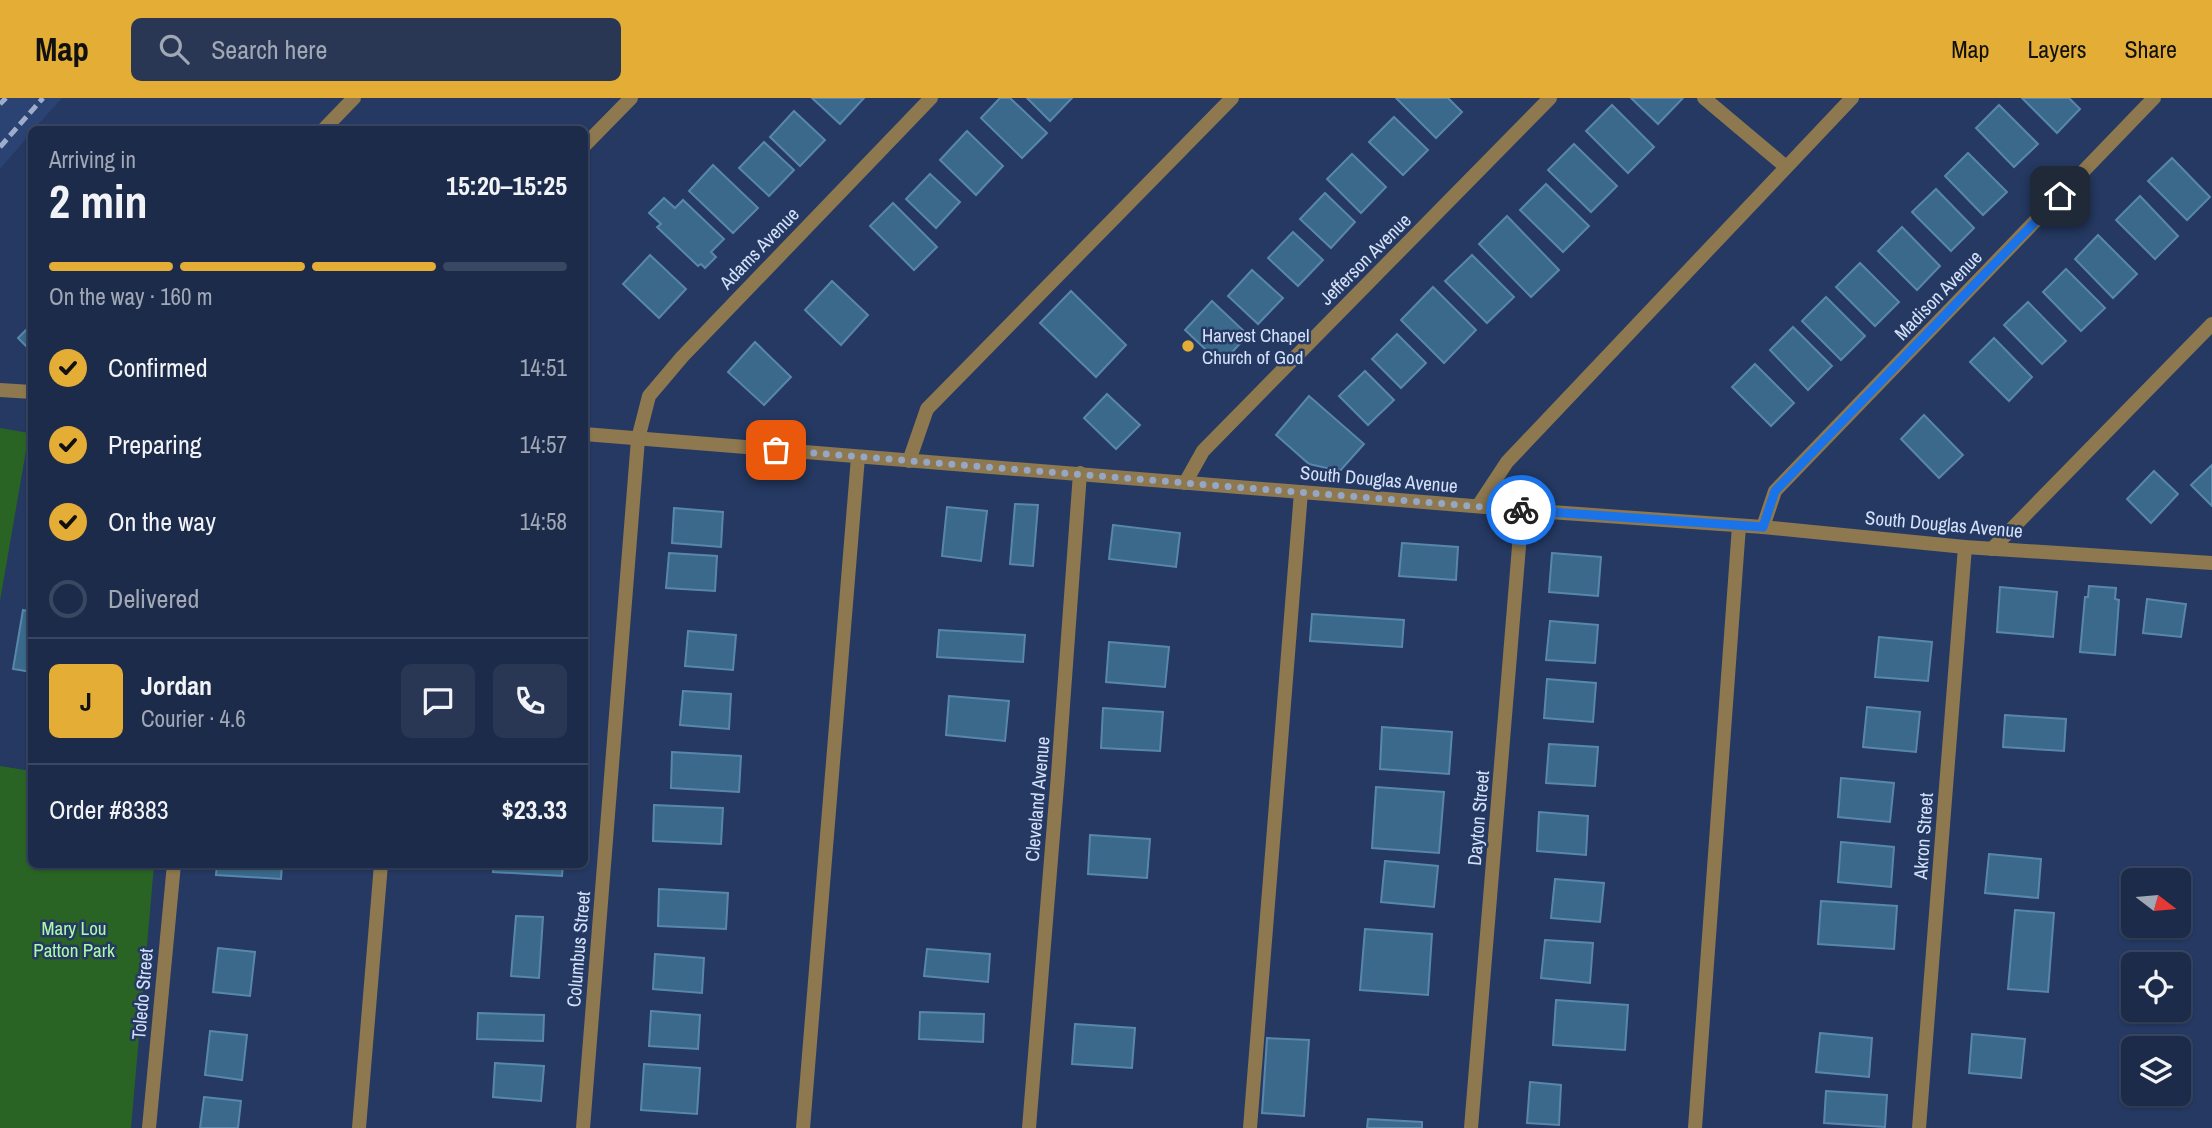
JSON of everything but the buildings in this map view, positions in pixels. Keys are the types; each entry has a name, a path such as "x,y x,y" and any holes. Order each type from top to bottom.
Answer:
{"street":[{"path":"327,126 354,98"},
{"path":"588,142 631,98"},
{"name":"Adams Avenue","path":"638,439 649,396 682,357 931,98"},
{"path":"909,461 927,410 1232,98"},
{"name":"Jefferson Avenue","path":"1185,483 1203,451 1550,98"},
{"path":"1704,98 1786,167"},
{"path":"1478,506 1507,463 1852,98"},
{"name":"Madison Avenue","path":"1763,527 1775,491 2154,98"},
{"path":"1992,549 2212,324"},
{"path":"0,390 28,392"},
{"name":"South Douglas Avenue","path":"588,434 1763,527 1965,547 2212,563"},
{"name":"Columbus Street","path":"583,1128 638,439"},
{"path":"803,1128 858,457"},
{"name":"Cleveland Avenue","path":"1029,1128 1080,473"},
{"path":"1250,1128 1301,492"},
{"name":"Dayton Street","path":"1471,1128 1522,510"},
{"path":"1695,1128 1739,526"},
{"name":"Akron Street","path":"1919,1128 1965,547"},
{"name":"Toledo Street","path":"149,1128 174,868"},
{"path":"359,1128 381,868"}],"shaded area":[{"path":"0,98 62,98 37,126 28,126 28,136 0,169"}],"green space":[{"path":"0,428 28,433 28,439 0,601"},
{"name":"Mary Lou Patton Park","path":"0,766 28,771 28,868 154,868 131,1128 0,1128"}],"railway":[{"path":"0,104 6,98"},
{"path":"0,147 43,98"}],"way so far":[{"path":"776,450 1521,510"}],"place":[{"name":"Harvest Chapel Church of God","path":"1188,346"}],"route":[{"path":"1521,510 1763,527 1775,491 2060,196"}]}
